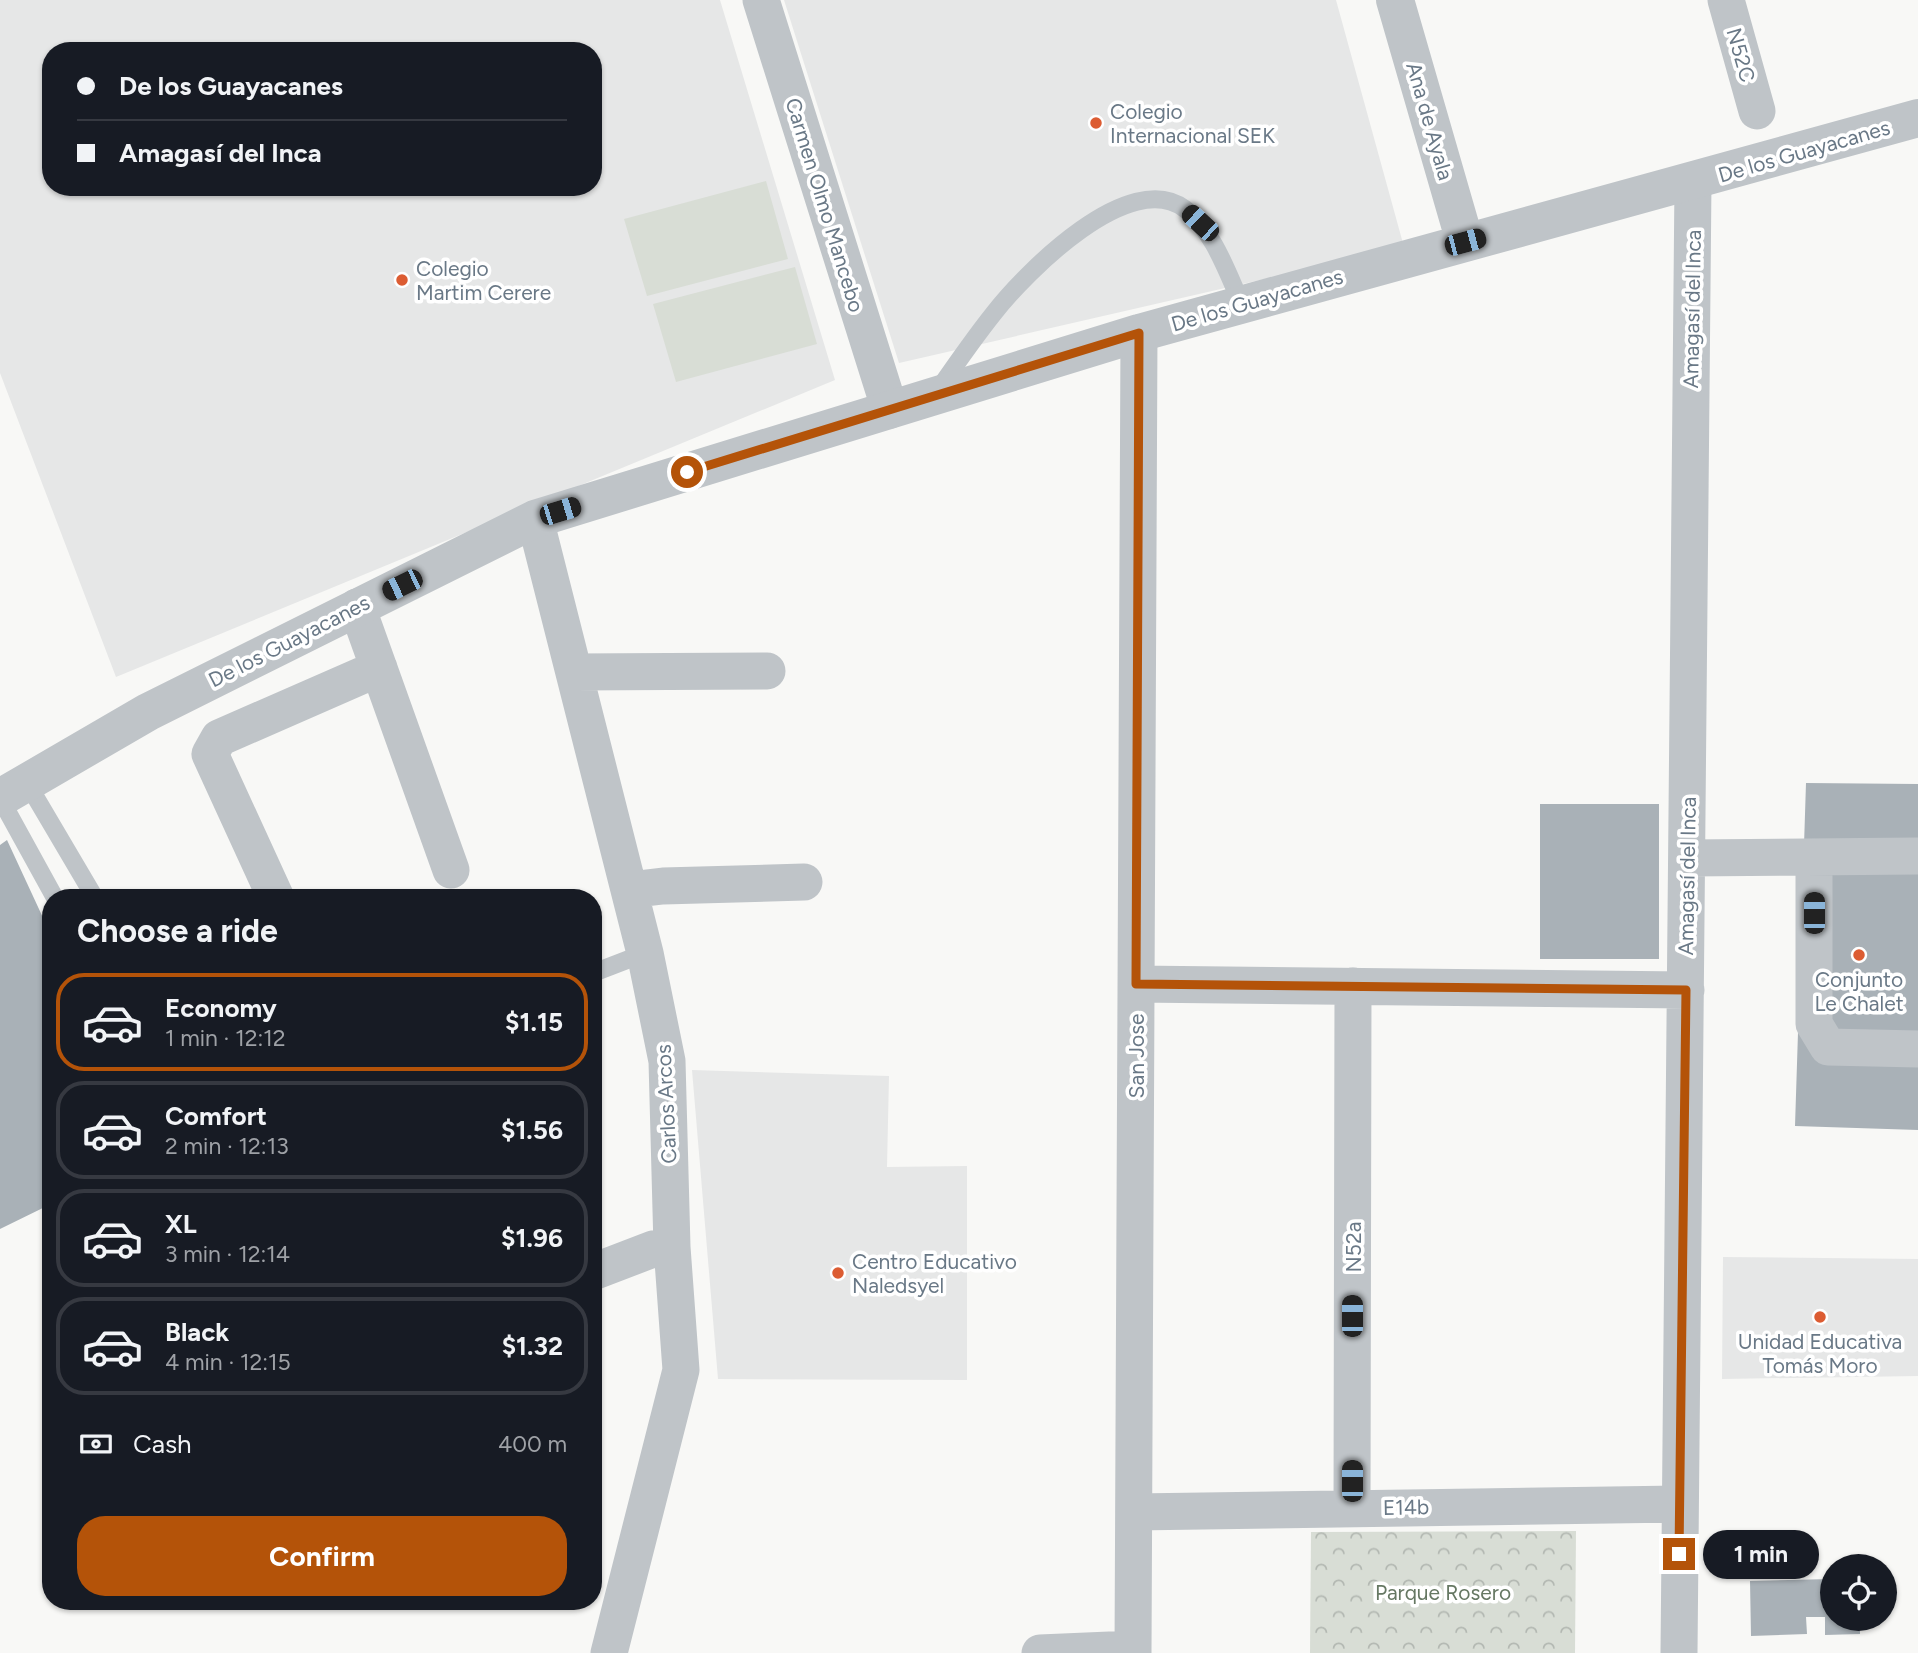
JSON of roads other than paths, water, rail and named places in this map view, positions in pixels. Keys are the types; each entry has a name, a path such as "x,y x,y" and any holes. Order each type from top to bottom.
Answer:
{"street":[{"name":"Carmen Olmo Mancebo","path":"761,0 890,410"},
{"name":"Ana de Ayala","path":"1395,0 1465,242"},
{"name":"N52C","path":"1726,0 1757,111"},
{"name":"De los Guayacanes","path":"13,790 148,712 535,519 1139,333 1918,118"},
{"name":"Amagasí del Inca","path":"1679,1653 1693,182"},
{"name":"San Jose","path":"1133,1651 1139,333"},
{"name":"Carlos Arcos","path":"535,519 646,953 667,1061 672,1247 681,1370 609,1653"},
{"path":"357,607 451,870"},
{"path":"272,889 210,754 219,738 379,668"},
{"path":"573,672 767,671"},
{"path":"1687,858 1918,856"},
{"path":"1814,857 1814,1024 1828,1047 1918,1049"},
{"path":"629,890 663,886 804,882"},
{"path":"1136,984 1686,990"},
{"name":"N52a","path":"1352,1508 1353,986"},
{"path":"602,1269 653,1249 672,1247"},
{"name":"E14b","path":"1133,1511 1679,1504"},
{"path":"1040,1653 1133,1651"}],"lane":[{"path":"933,396 1005,301 1088,223 1115,207 1156,200 1183,207 1200,223 1215,247 1242,305"},
{"path":"13,790 52,889"},
{"path":"13,790 88,889"},
{"path":"602,970 646,953"}],"place":[{"name":"Colegio Internacional SEK","path":"1096,123"},
{"name":"Colegio Martim Cerere","path":"402,280"},
{"name":"Conjunto Le Chalet","path":"1859,955"},
{"name":"Centro Educativo Naledsyel","path":"838,1273"},
{"name":"Unidad Educativa Tomás Moro","path":"1820,1317"}],"park label":[{"name":"Parque Rosero","path":"1443,1592"}]}
